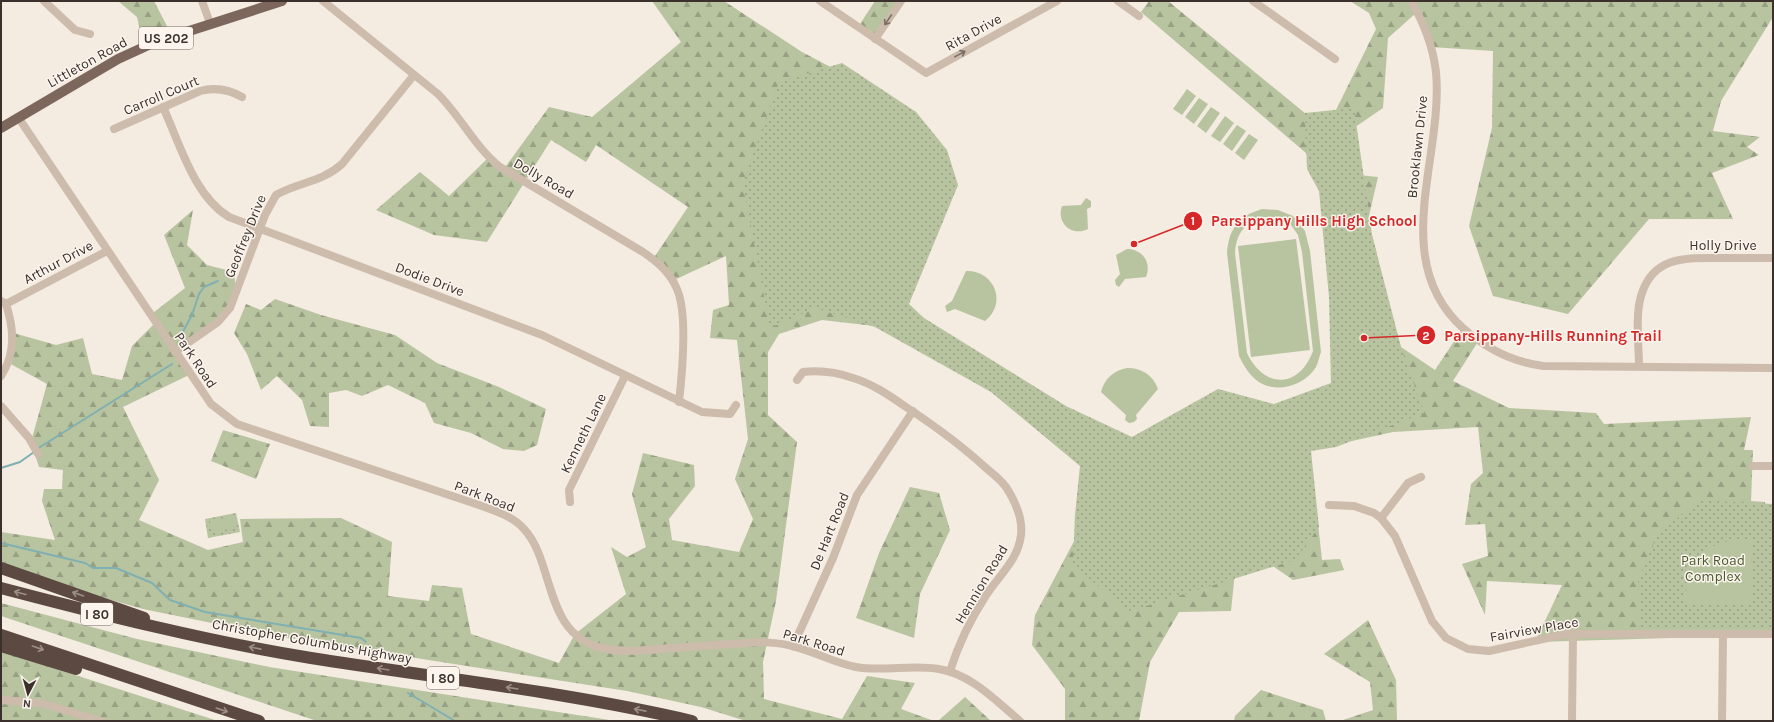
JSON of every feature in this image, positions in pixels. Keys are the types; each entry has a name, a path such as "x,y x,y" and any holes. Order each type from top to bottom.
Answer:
{"highway":[{"path":"1,568 194,636"},
{"name":"Christopher Columbus Highway","path":"1,588 80,610 194,636 311,658 588,700 692,721"},
{"path":"1,635 186,698 259,721"},
{"path":"1,646 47,661 186,698"}],"main road":[{"name":"Littleton Road","path":"1,128 118,59 155,42 282,1"}],"street":[{"path":"44,1 75,30 90,34"},
{"path":"202,1 210,23"},
{"name":"Dolly Road","path":"323,1 447,103 484,152 500,167 659,263 677,287 682,306 682,366 679,402"},
{"path":"820,1 875,39 901,1"},
{"name":"Rita Drive","path":"875,39 926,73 1057,1"},
{"path":"1118,1 1139,16"},
{"path":"1253,1 1335,59"},
{"name":"Brooklawn Drive","path":"1411,1 1430,42 1436,72 1435,113 1422,243 1429,274 1443,304 1461,326 1472,336 1498,353 1514,360 1542,366 1773,368"},
{"name":"Geoffrey Drive","path":"175,352 218,322 230,308 270,204 276,195 315,181 335,171 414,75"},
{"name":"Carroll Court","path":"114,129 200,91 211,88 229,91 242,96"},
{"name":"Dodie Drive","path":"163,107 201,191 220,212 238,222 542,335 702,412 730,414 736,405"},
{"name":"Park Road","path":"18,117 210,404 237,424 479,505 511,518 521,525 531,538 552,596 566,622 572,631 592,645 608,649 632,650 762,642 793,646 842,664 857,667 877,669 931,668 950,671 971,682 1020,721"},
{"name":"Arthur Drive","path":"4,302 107,251"},
{"name":"Holly Drive","path":"1639,366 1641,296 1654,273 1660,268 1668,263 1686,258 1773,258"},
{"path":"1,376 8,362 13,334 11,320 4,302"},
{"name":"Hennion Road","path":"797,380 803,372 824,371 838,373 871,385 913,411 963,446 1000,480 1012,499 1019,514 1021,525 1019,544 1016,553 985,597 957,650 950,671"},
{"name":"Kenneth Lane","path":"570,502 569,490 625,376"},
{"path":"1,406 34,446 38,454"},
{"name":"De Hart Road","path":"793,646 833,558 857,495 913,411"},
{"path":"1753,466 1773,466"},
{"path":"1381,518 1408,483 1421,477"},
{"name":"Fairview Place","path":"1329,505 1354,506 1374,513 1381,518 1395,536 1432,621 1438,630 1452,642 1468,649 1489,651 1538,639 1573,633 1773,634"},
{"path":"1572,721 1573,633"},
{"path":"1722,721 1723,634"},
{"path":"1,700 41,703 101,721"}],"green space":[{"path":"118,1 154,1 168,28 142,39 137,17"},
{"path":"652,1 724,1 802,52 916,112 958,185 892,328 822,320 779,334 768,352 768,415 797,442 776,601 763,662 764,699 842,719 867,676 915,683 901,709 934,721 746,721 701,707 627,691 275,636 143,609 1,569 1,532 55,540 42,501 44,489 62,489 63,470 39,467 31,442 47,384 7,362 10,332 56,345 83,338 92,374 122,380 132,346 155,323 149,316 185,288 164,235 193,210 187,245 207,265 234,272 236,291 218,322 175,351 189,375 123,407 159,480 139,520 208,550 243,542 240,519 341,518 392,542 388,596 429,601 432,585 462,588 471,634 559,663 575,634 626,594 611,547 627,557 646,547 632,494 643,453 694,465 695,486 669,519 672,540 739,552 753,519 735,479 748,439 737,340 710,338 713,310 729,305 726,256 672,281 653,259 688,207 596,145 586,162 551,140 487,242 434,235 376,210 420,172 449,196 488,158 503,170 549,107 592,117 681,42"},
{"path":"875,1 898,1 875,34 860,24"},
{"path":"1149,1 1168,1 1317,123 1333,116 1376,29 1369,13 1350,1 1773,1 1773,17 1721,101 1713,131 1760,137 1747,147 1759,155 1712,173 1733,219 1649,219 1568,314 1493,296 1469,226 1492,128 1493,51 1430,47 1416,13 1388,38 1383,108 1326,147 1339,173 1378,177 1368,220 1377,254 1355,259 1389,309 1401,347 1435,370 1463,328 1479,340 1453,381 1509,408 1596,413 1604,424 1751,417 1744,450 1753,450 1751,501 1765,502 1763,541 1773,541 1773,635 1535,642 1562,585 1487,581 1485,615 1462,564 1488,556 1485,524 1465,525 1471,484 1483,473 1478,427 1393,432 1338,444 1327,171 1141,12"},
{"path":"842,63 916,112 947,150 958,185 909,304 924,318 1066,406 1132,437 1218,389 1274,404 1331,383 1329,297 1319,191 1307,169 1305,113 1354,108 1372,235 1401,347 1424,413 1336,447 1311,451 1319,527 1295,560 1130,611 1073,566 1075,515 1080,466 991,392 875,327 815,308 770,328 743,183 779,82"},
{"path":"1187,89 1196,96 1182,115 1173,109"},
{"path":"1199,98 1208,104 1194,124 1185,117"},
{"path":"1211,107 1220,113 1206,133 1197,126"},
{"path":"1225,116 1234,123 1220,142 1211,136"},
{"path":"1237,125 1246,131 1232,151 1223,144"},
{"path":"1249,134 1258,140 1244,160 1235,153"},
{"path":"1086,198 1091,201 1091,207 1087,209 1088,229 1082,231 1071,230 1063,223 1061,218 1062,206 1081,205"},
{"path":"1262,209 1278,210 1293,216 1305,231 1310,251 1321,352 1316,367 1304,380 1296,384 1279,388 1262,384 1255,379 1250,374 1239,356 1227,253 1230,237 1236,225 1247,215","holes":["1263,217 1276,217 1289,222 1298,235 1302,252 1313,351 1307,363 1299,372 1290,378 1281,380 1272,378 1263,373 1254,365 1247,353 1235,253 1237,240 1246,226"]},
{"path":"1296,239 1310,350 1251,357 1238,246"},
{"path":"1127,249 1137,251 1144,257 1147,262 1148,271 1146,277 1125,279 1119,287 1116,285 1115,280 1120,274 1116,255"},
{"path":"966,271 976,272 984,276 995,289 996,305 992,314 985,321 955,309 947,312 945,306 952,301"},
{"path":"275,299 321,315 395,335 437,363 499,387 546,409 537,445 524,451 503,449 471,433 434,423 425,403 388,385 362,396 346,390 329,393 329,427 310,426 302,400 277,376 261,390 247,354 234,333 246,304 261,310"},
{"path":"1127,368 1137,369 1146,373 1156,384 1158,389 1136,415 1137,419 1134,422 1129,423 1125,420 1126,415 1101,392 1110,376"},
{"path":"223,430 270,444 256,479 211,461"},
{"path":"1310,451 1322,560 1340,559 1344,570 1293,580 1250,550 1236,562 1231,611 1179,612 1150,662 1139,721 1065,721 1065,689 1032,645 1035,615 1080,530"},
{"path":"910,487 939,493 950,530 920,594 914,638 856,618 879,553"},
{"name":"Park Road Complex","path":"1699,500 1773,504 1773,629 1641,628 1638,580 1658,534"},
{"path":"236,513 240,532 208,538 205,519"},
{"path":"234,516 236,528 212,532 210,521"},
{"path":"1733,540 1751,540 1751,605 1685,605 1687,579 1694,561 1700,554 1709,548"},
{"path":"1,603 137,639 269,667 616,721 317,721 1,616"},
{"path":"1368,620 1396,680 1397,721 1340,721 1373,710 1370,682 1324,654"},
{"path":"1,652 13,655 218,721 1,721"},
{"path":"1261,690 1323,710 1326,721 1234,721 1235,716"},
{"path":"965,697 991,721 938,721"}],"waterway":[{"path":"180,337 192,315 199,294 204,287 218,281"},
{"path":"37,449 172,364"},
{"path":"1,468 20,462 34,452"},
{"path":"1,543 85,563 93,568 116,568 152,583 170,600 205,612 361,638 366,642"},
{"path":"408,693 455,721"}],"place":[{"name":"Parsippany Hills High School","path":"1134,244"},
{"name":"Parsippany-Hills Running Trail","path":"1364,338"}]}
